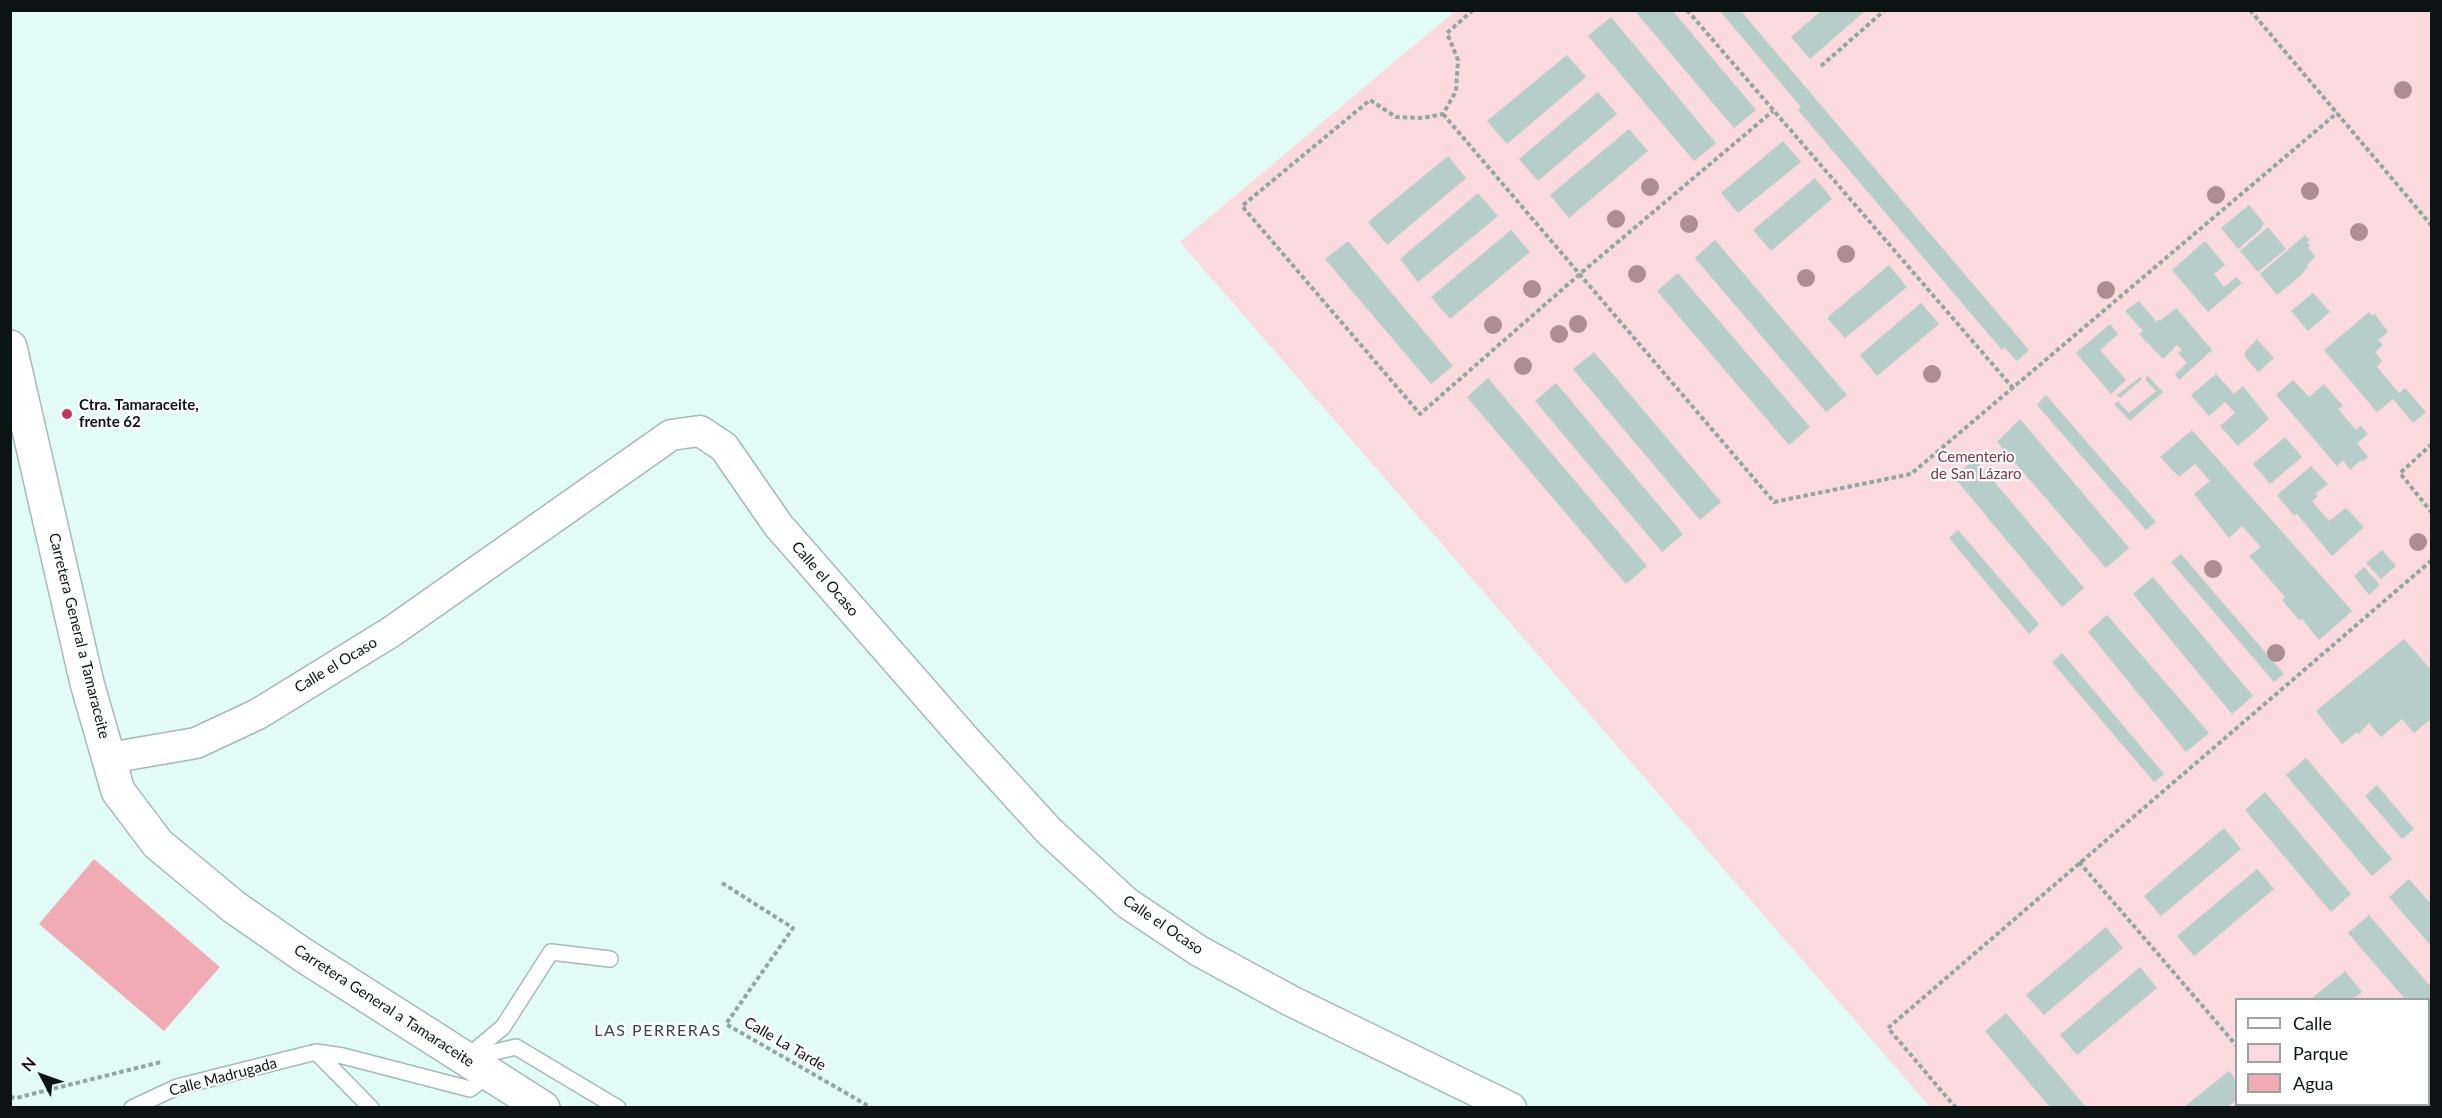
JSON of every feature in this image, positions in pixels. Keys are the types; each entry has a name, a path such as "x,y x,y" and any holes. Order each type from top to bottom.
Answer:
{"main road":[{"name":"Carretera General a Tamaraceite","path":"10,347 87,683 118,791 158,844 234,907 303,955 543,1107"}],"street":[{"name":"Calle el Ocaso","path":"109,758 196,743 258,714 391,632 671,435 700,431 723,447 778,525 989,765 1049,831 1127,903 1199,951 1291,1001 1511,1107"}],"lane":[{"path":"478,1066 551,952 610,959"},
{"path":"478,1066 516,1047 618,1107"},
{"path":"316,1052 371,1107"},
{"name":"Calle Madrugada","path":"132,1107 177,1087 316,1052 343,1056 470,1089 478,1066"}],"path":[{"path":"1473,10 1447,33 1458,60 1456,91 1443,114 1423,118 1396,117 1370,100 1242,206 1420,414 1581,273 1773,111"},
{"path":"1687,10 2013,388"},
{"path":"1821,66 1885,10"},
{"path":"2250,10 2432,226"},
{"path":"1443,114 1774,502 1911,474 2337,113"},
{"path":"2432,444 2400,473 2432,513"},
{"path":"1956,1107 1888,1028 2432,560"},
{"path":"2079,862 2235,1044"},
{"name":"Calle La Tarde","path":"722,884 793,928 726,1024 872,1107"}],"green space":[{"name":"Cementerio de San Lázaro","path":"1455,11 2431,11 2431,1107 1930,1107 1180,242"}],"water":[{"path":"94,859 220,967 164,1031 39,924"}],"building":[{"path":"1634,10 1672,10 1756,110 1734,128"},
{"path":"1719,10 1740,10 2029,350 2017,361 2004,347 2002,350 1798,110 1801,107"},
{"path":"1822,10 1866,10 1810,59 1791,37"},
{"path":"1611,17 1716,143 1694,161 1588,36"},
{"path":"1567,55 1586,77 1507,144 1487,121"},
{"path":"1598,92 1617,114 1538,181 1519,159"},
{"path":"1629,129 1648,151 1569,218 1550,195"},
{"path":"1783,141 1801,162 1738,213 1721,193"},
{"path":"1448,156 1466,178 1387,245 1368,222"},
{"path":"1815,178 1832,199 1771,251 1753,230"},
{"path":"1478,193 1498,216 1418,282 1400,259"},
{"path":"2249,205 2264,223 2260,230 2238,249 2221,228"},
{"path":"2268,227 2286,249 2258,272 2240,251"},
{"path":"1511,230 1530,252 1450,319 1431,297"},
{"path":"2305,235 2310,240 2307,242 2310,246 2308,248 2315,257 2300,276 2277,295 2260,274"},
{"path":"1715,240 1847,395 1826,412 1695,258"},
{"path":"1348,241 1453,366 1431,384 1325,259"},
{"path":"2205,241 2225,265 2214,274 2224,287 2236,277 2242,283 2208,312 2172,270"},
{"path":"1889,265 1907,287 1845,338 1827,318"},
{"path":"1678,273 1810,427 1789,445 1657,291"},
{"path":"2313,293 2330,312 2308,331 2291,311"},
{"path":"2139,301 2157,322 2176,308 2212,350 2179,380 2175,374 2187,363 2178,353 2182,350 2177,345 2163,359 2139,334 2143,331 2125,311"},
{"path":"1921,303 1939,324 1877,376 1860,355"},
{"path":"2369,312 2373,316 2375,314 2388,332 2378,340 2383,345 2375,352 2382,361 2377,367 2399,393 2405,388 2426,412 2413,423 2393,399 2377,412 2324,350"},
{"path":"2110,324 2118,334 2100,350 2126,380 2111,394 2076,353"},
{"path":"2257,339 2274,358 2258,372 2245,357 2245,352"},
{"path":"1594,352 1721,502 1700,520 1573,369"},
{"path":"2216,374 2234,394 2243,386 2269,419 2238,446 2220,426 2235,413 2225,402 2209,416 2191,395"},
{"path":"2148,376 2163,392 2130,421 2114,404 2118,401 2129,413 2156,391 2145,379"},
{"path":"2140,377 2142,379 2120,398 2117,395"},
{"path":"1488,378 1647,566 1626,584 1467,397"},
{"path":"2293,380 2309,397 2324,384 2343,406 2338,409 2356,430 2361,426 2368,434 2357,443 2368,457 2350,470 2343,460 2337,466 2276,395"},
{"path":"1556,383 1683,534 1662,552 1535,401"},
{"path":"2046,395 2156,522 2146,530 2037,405"},
{"path":"2020,419 2129,548 2106,568 1997,442"},
{"path":"2192,430 2352,611 2319,640 2282,600 2285,597 2249,556 2261,547 2242,526 2229,538 2194,494 2210,481 2195,464 2179,477 2160,457"},
{"path":"2285,437 2302,457 2270,484 2253,464"},
{"path":"1975,459 2084,588 2062,607 1954,477"},
{"path":"2311,466 2328,484 2315,494 2318,496 2312,501 2329,521 2346,508 2364,527 2332,556 2297,514 2294,516 2277,495"},
{"path":"1958,530 2039,624 2029,634 1949,538"},
{"path":"2382,550 2396,566 2381,579 2366,563"},
{"path":"2181,554 2284,674 2274,682 2171,562"},
{"path":"2364,567 2380,585 2369,595 2354,576"},
{"path":"2153,577 2253,696 2232,714 2133,594"},
{"path":"2107,615 2209,733 2186,752 2088,632"},
{"path":"2404,639 2432,671 2432,718 2414,733 2402,719 2381,737 2369,723 2359,734 2357,732 2342,744 2316,711"},
{"path":"2062,653 2164,774 2154,782 2052,662"},
{"path":"2306,758 2392,859 2372,876 2286,775"},
{"path":"2377,785 2414,829 2402,839 2365,796"},
{"path":"2265,792 2351,894 2331,912 2245,810"},
{"path":"2224,828 2241,849 2161,916 2144,896"},
{"path":"2257,869 2274,889 2194,956 2177,936"},
{"path":"2409,879 2432,905 2432,947 2389,897"},
{"path":"2369,915 2432,988 2432,1030 2430,1028 2430,998 2404,998 2348,933"},
{"path":"2106,927 2123,948 2044,1015 2026,995"},
{"path":"2140,967 2157,988 2077,1055 2060,1035"},
{"path":"2345,971 2362,992 2354,998 2312,998"},
{"path":"2006,1013 2086,1107 2050,1107 1985,1031"},
{"path":"2229,1071 2235,1079 2235,1101 2228,1107 2184,1107"},
{"path":"2337,1106 2380,1106 2379,1107"}],"place":[{"name":"Ctra. Tamaraceite, frente 62","path":"67,414"}],"district":[{"name":"LAS PERRERAS","path":"658,1031"}]}
